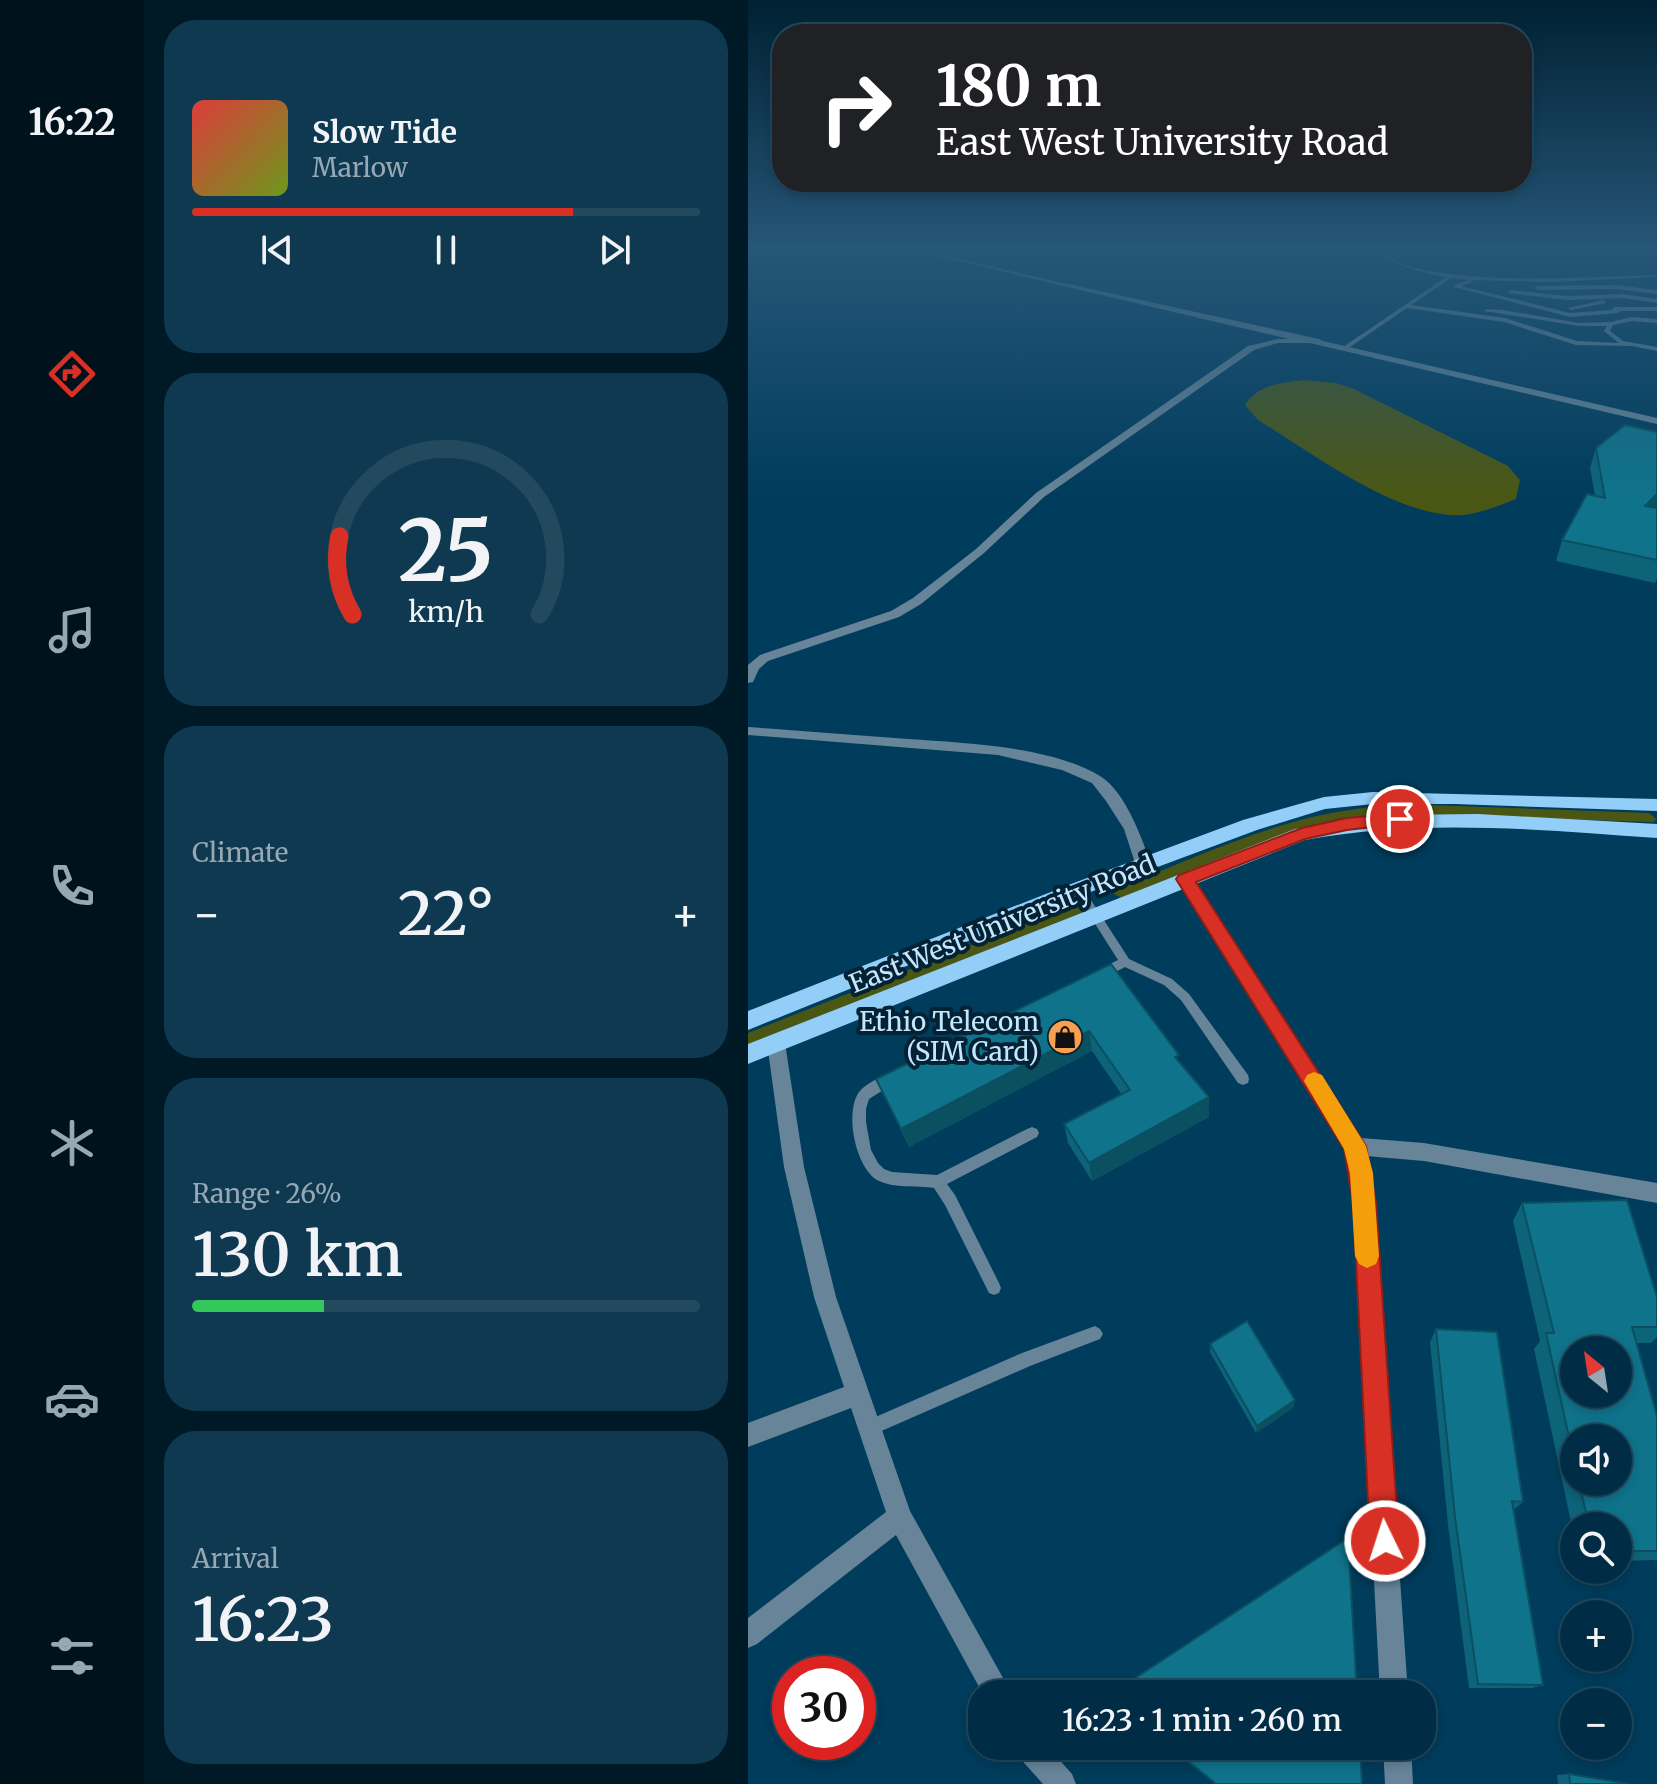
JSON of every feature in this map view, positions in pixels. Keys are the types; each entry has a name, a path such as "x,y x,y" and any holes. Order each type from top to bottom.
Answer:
{"main road":[{"name":"East West University Road","path":"748,1021 1078,889 1250,825 1324,803 1373,798 1455,798 1657,805"},
{"name":"East West University Road","path":"748,1054 1302,834 1372,821 1413,819 1657,831"}],"street":[{"path":"1266,329 1657,421"},
{"path":"748,679 753,667 764,658 895,614 917,601 980,551 1040,495 1251,348 1278,341 1319,341"},
{"path":"748,731 998,750 1066,766 1097,780 1111,797 1131,829 1143,865"},
{"path":"1185,879 1355,1146 1364,1203 1393,1680"},
{"path":"776,1043 794,1167 825,1297 900,1517 990,1680"},
{"path":"1355,1146 1424,1152 1657,1193"},
{"path":"748,1435 858,1394"},
{"path":"748,1635 900,1517"},
{"path":"1041,1760 1062,1784"},
{"path":"1398,1760 1399,1784"}],"lane":[{"path":"1345,348 1372,329"},
{"path":"1534,329 1576,343 1630,345 1654,352"},
{"path":"1608,329 1609,335 1630,345"},
{"path":"1078,889 1125,962 1168,982 1185,997 1243,1079"},
{"path":"1083,983 1125,962"},
{"path":"903,1072 864,1095 858,1113 862,1139 869,1160 878,1173 887,1177 938,1182 1032,1133"},
{"path":"938,1182 994,1288"},
{"path":"870,1428 1013,1365 1095,1334"}],"green space":[{"path":"1305,380 1336,383 1354,389 1508,466 1520,480 1516,499 1463,515 1411,506 1330,466 1258,420 1245,405 1263,389"},
{"path":"1399,804 1649,813 1656,819 1654,822 1430,815 1341,818 1292,831 1121,898 1113,893 1224,845 1303,819"},
{"path":"1073,905 1081,905 1084,909 1081,914 748,1049 748,1033"}],"building":[{"path":"1625,425 1657,432 1657,494 1645,506 1657,508 1657,560 1562,540 1587,494 1605,498 1596,448"},
{"path":"1111,964 1179,1055 1175,1057 1209,1097 1089,1163 1064,1124 1130,1090 1089,1031 901,1129 876,1079"},
{"path":"1627,1200 1657,1297 1657,1327 1632,1327 1657,1416 1657,1551 1632,1551 1632,1512 1586,1512 1582,1496 1632,1496 1632,1424 1566,1424 1563,1408 1632,1408 1632,1336 1560,1336 1560,1396 1546,1333 1554,1333 1522,1203"},
{"path":"1247,1321 1295,1400 1257,1426 1210,1344"},
{"path":"1436,1329 1497,1332 1523,1502 1512,1501 1543,1685 1478,1684 1455,1517"},
{"path":"1348,1538 1356,1680 1132,1680"},
{"path":"1187,1760 1361,1760 1362,1784 1216,1784"},
{"path":"1569,1774 1629,1784 1570,1784"}],"slow traffic":[{"path":"1314,1081 1355,1146 1361,1173 1367,1256"}],"place":[{"name":"Ethio Telecom (SIM Card)","path":"1065,1037"}],"route":[{"path":"1385,1541 1364,1203 1355,1146 1185,879 1302,834 1347,824 1400,819"}]}
